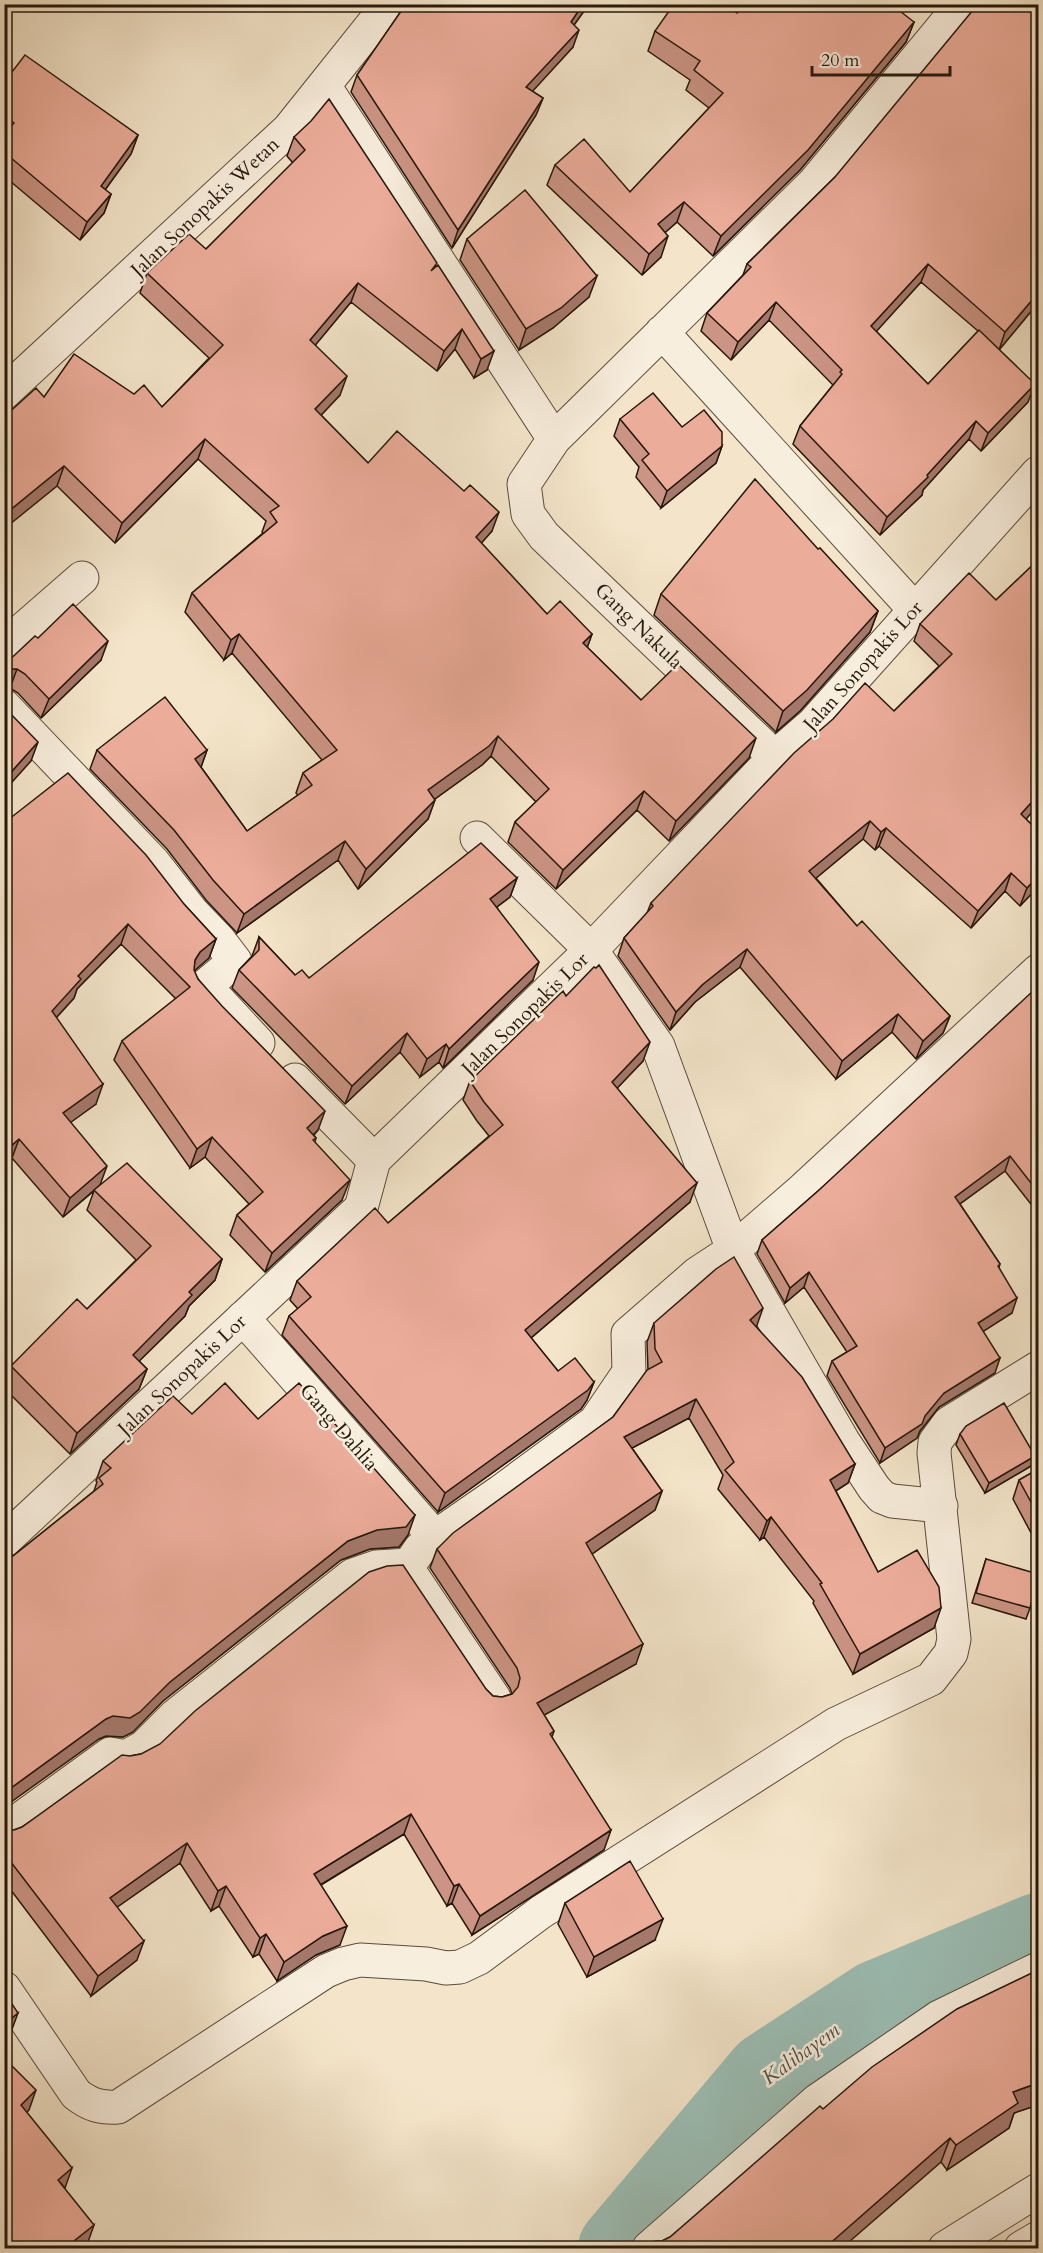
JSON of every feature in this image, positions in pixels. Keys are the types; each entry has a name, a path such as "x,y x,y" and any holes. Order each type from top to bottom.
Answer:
{"street":[{"name":"Jalan Sonopakis Wetan","path":"4,393 290,129 389,4"},
{"path":"325,87 554,438 814,183 962,4"},
{"path":"662,332 915,610"},
{"name":"Gang Nakula","path":"554,438 524,484 528,514 544,536 775,757"},
{"name":"Jalan Sonopakis Lor","path":"5,1540 361,1208 374,1160 591,950 775,757 813,724 1037,478"},
{"path":"4,646 82,578"},
{"path":"4,706 153,862 192,912 219,940 235,961 205,986 374,1160"},
{"path":"477,838 591,950 658,1046 733,1250 843,1441 874,1488 882,1497 892,1501 941,1506"},
{"path":"494,1698 411,1574 410,1565 420,1549 595,1422 629,1372 628,1334 698,1273 733,1250 800,1192 1038,971"},
{"name":"Gang Dahlia","path":"243,1318 435,1537"},
{"path":"4,1988 76,2094 88,2103 101,2108 118,2107 326,1971 360,1960 426,1964 446,1968 460,1967 479,1958 541,1912 836,1724 931,1679 951,1653 954,1638 934,1442 949,1423 1038,1368"},
{"path":"4,1831 110,1754 126,1757 144,1747 175,1716 353,1575 368,1569 410,1565"},
{"path":"650,2248 818,2100 939,2017 1038,1969"},
{"path":"945,2248 1038,2190"},
{"path":"1021,2248 1038,2238"}],"building":[{"path":"406,4 583,4 571,22 579,30 526,87 543,98 458,230 357,75"},
{"path":"674,4 724,4 737,13 744,4 891,4 914,22 808,150 721,236 684,202 658,224 668,236 649,254 555,165 584,139 630,192 723,93 694,70 700,61 655,31"},
{"path":"978,4 1038,4 1038,293 1005,332 928,264 871,326 928,384 979,330 1035,384 988,433 976,421 927,475 928,477 887,517 800,426 842,374 840,372 842,370 776,302 738,342 707,313 751,267 747,264 835,177"},
{"path":"25,55 138,135 101,186 111,194 87,222 4,152 4,134 14,123 4,114 4,65 12,72"},
{"path":"329,99 437,263 431,271 438,265 494,351 481,359 462,329 444,351 358,283 310,340 347,376 315,409 368,463 397,431 464,491 470,485 499,512 476,537 547,614 560,601 592,634 583,643 641,700 678,664 756,738 676,821 644,791 563,870 515,822 549,789 498,736 489,746 428,790 435,800 366,869 345,841 244,914 213,880 174,830 97,750 165,697 207,750 195,759 247,831 312,785 303,773 337,750 239,634 231,640 192,593 277,522 270,512 279,506 205,439 122,523 64,466 4,515 4,417 36,388 44,397 74,354 134,394 144,385 162,407 223,345 147,273 189,234 206,249 305,150 294,137"},
{"path":"525,190 597,276 561,308 526,329 467,239"},
{"path":"653,393 682,427 704,410 722,432 722,446 667,491 642,460 649,454 620,419"},
{"path":"755,479 878,611 807,690 783,711 661,594"},
{"path":"1038,560 1038,795 1021,814 1038,831 1038,876 1027,888 1011,873 978,911 886,828 881,832 870,821 809,871 857,926 862,921 950,1016 923,1041 898,1014 842,1061 747,949 702,985 676,1012 624,938 653,906 651,903 794,753 833,719 865,683 894,711 952,654 920,624 969,573 996,600"},
{"path":"73,604 108,641 49,699 25,674 17,669 4,670 4,665 35,636 38,638"},
{"path":"4,707 38,742 4,780"},
{"path":"68,773 146,855 184,904 216,939 200,952 195,960 194,970 198,979 325,1111 307,1128 316,1138 313,1140 350,1180 272,1253 237,1215 263,1192 212,1137 197,1149 122,1041 190,987 128,924 78,976 81,979 52,1011 103,1084 63,1113 107,1166 70,1198 19,1139 4,1152 4,823"},
{"path":"481,843 517,878 490,899 539,962 449,1049 446,1044 427,1059 407,1033 352,1086 239,970 259,950 259,937 295,975 302,970 309,978"},
{"path":"599,965 650,1042 612,1082 697,1183 525,1330 558,1371 575,1358 594,1382 588,1390 445,1493 289,1316 311,1297 297,1281 375,1208 388,1223 503,1125 470,1081 563,991 566,996 594,967"},
{"path":"1034,990 1038,995 1038,1192 1010,1156 955,1197 1000,1264 998,1266 1017,1298 978,1323 1000,1358 944,1393 925,1416 922,1424 885,1448 832,1361 857,1346 809,1272 790,1288 762,1240 818,1191"},
{"path":"127,1163 222,1259 189,1292 192,1295 133,1355 147,1369 77,1433 11,1366 77,1299 87,1309 151,1246 94,1190"},
{"path":"734,1257 763,1308 750,1320 802,1377 855,1464 830,1480 878,1572 917,1550 939,1587 941,1608 860,1654 820,1584 822,1583 771,1517 767,1521 725,1470 734,1462 696,1399 624,1437 662,1491 586,1543 643,1644 537,1703 554,1731 550,1734 611,1830 480,1916 459,1884 454,1886 411,1814 314,1874 347,1926 323,1936 284,1962 266,1934 260,1938 226,1886 218,1891 187,1843 110,1898 144,1941 98,1976 4,1853 4,1829 14,1830 22,1827 122,1755 141,1754 160,1744 195,1711 369,1572 387,1566 403,1565 486,1689 493,1696 502,1697 512,1694 518,1687 520,1678 517,1668 437,1549 453,1533 613,1417 647,1370 662,1362 655,1349 654,1323 716,1269"},
{"path":"225,1383 258,1419 299,1383 415,1515 406,1527 377,1530 348,1541 170,1682 140,1712 130,1718 113,1716 106,1719 4,1793 4,1547 13,1556 103,1484 99,1478 111,1468 103,1461 173,1396 192,1414"},
{"path":"1004,1403 1035,1456 989,1483 960,1434 966,1426"},
{"path":"1038,1469 1038,1515 1019,1480"},
{"path":"986,1559 1038,1574 1030,1608 976,1593"},
{"path":"630,1861 663,1919 594,1957 565,1903"},
{"path":"1038,1970 1038,2083 1013,2092 1018,2103 956,2145 950,2138 828,2247 649,2248 655,2241 662,2241 670,2237 820,2106 823,2109 872,2067 957,2009"},
{"path":"4,1992 18,2013 4,2024"},
{"path":"4,2058 36,2090 21,2105 72,2168 58,2180 94,2225 65,2248 4,2248"}],"waterway":[{"name":"Kalibayem","path":"619,2248 767,2073 877,2001 1038,1934"}]}
